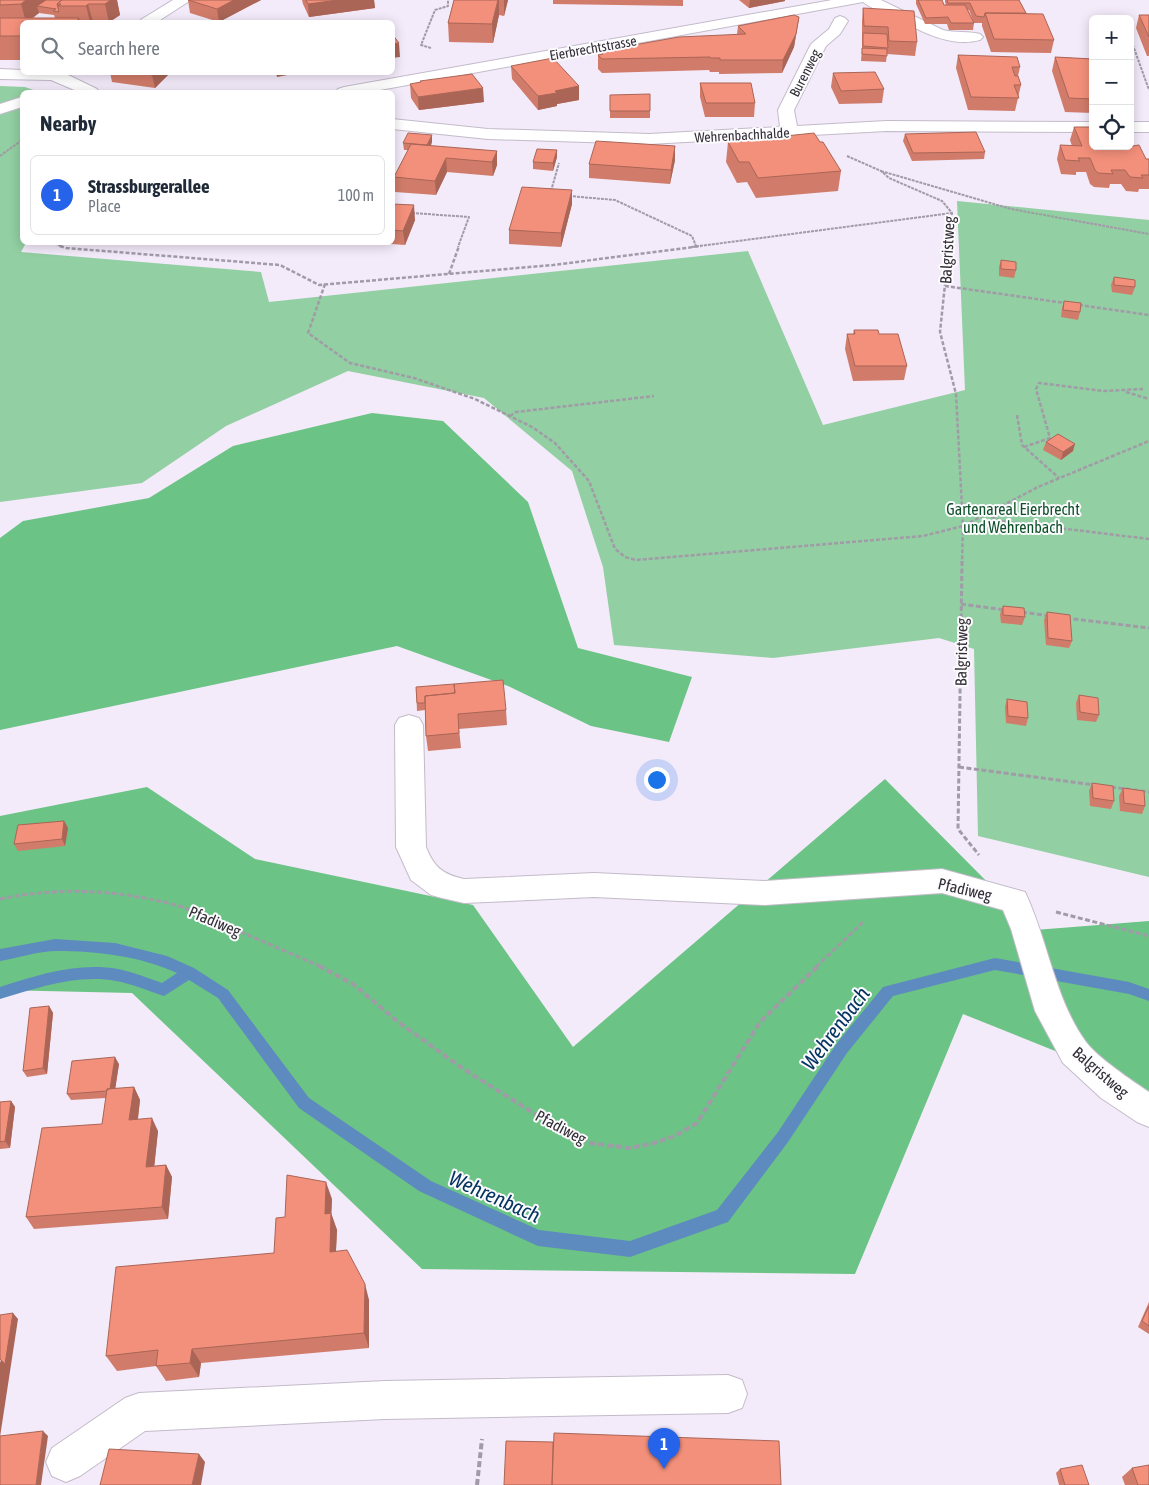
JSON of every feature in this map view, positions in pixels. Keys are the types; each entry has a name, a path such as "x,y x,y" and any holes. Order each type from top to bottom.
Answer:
{"street":[{"path":"150,20 184,0"},
{"path":"869,0 938,33 954,38 975,38"},
{"name":"Eierbrechtstrasse","path":"356,90 850,2"},
{"name":"Burenweg","path":"791,132 787,122 786,110 819,44 835,31 840,20"},
{"path":"0,74 20,74"},
{"path":"48,75 87,90"},
{"path":"55,90 71,83 82,75"},
{"path":"0,109 20,103"},
{"name":"Wehrenbachhalde","path":"395,124 458,132 648,139 895,126 1089,126"},
{"path":"1134,127 1149,127"},
{"name":"Pfadiweg","path":"409,725 412,847 421,871 442,886 464,891 594,885 765,893 942,881 1014,901"},
{"name":"Balgristweg","path":"1014,901 1026,929 1051,1011 1075,1053 1113,1086 1149,1111"},
{"path":"66,1462 139,1412 385,1400 728,1394"}],"path":[{"path":"448,0 448,6 435,10 421,46 436,50 455,73"},
{"path":"1134,48 1149,90"},
{"path":"1144,77 1149,77"},
{"path":"549,195 567,137"},
{"path":"0,156 20,141"},
{"name":"Balgristweg","path":"1014,901 958,829 963,526 956,394 940,332 952,212 942,201 889,178 881,171 1011,209 1149,234"},
{"path":"568,196 615,200 692,236 696,246"},
{"path":"58,245 66,248 280,265 319,285 553,265 952,212"},
{"path":"412,213 469,217 449,274"},
{"path":"325,284 308,333 350,363 414,378 475,399 532,427 555,443 589,481 615,549 625,557 636,560 924,536 963,526 1059,478 1149,441"},
{"path":"945,286 1149,315"},
{"path":"1024,447 1050,438 1036,389 1038,383 1072,389 1125,392 1142,390"},
{"path":"1125,392 1149,399"},
{"path":"510,416 516,412 654,396"},
{"path":"1016,416 1024,447 1059,478"},
{"path":"985,514 1001,521 1149,539"},
{"path":"962,604 1009,610"},
{"path":"1018,612 1149,628"},
{"path":"959,766 1149,792"},
{"name":"Pfadiweg","path":"0,899 25,893 95,891 164,901 183,907 335,973 353,984 397,1021 462,1068 567,1134 589,1143 629,1148 675,1136 698,1122 760,1022 870,916"},
{"name":"Pfadiweg","path":"1014,901 1149,936"}],"green space":[{"name":"Gartenareal Eierbrecht und Wehrenbach","path":"0,86 25,87 33,90 20,90 20,245 25,245 21,252 261,272 269,302 748,251 823,425 965,390 957,201 1149,220 1149,877 978,836 974,649 939,638 773,658 614,645 603,567 572,471 484,398 348,371 226,426 142,483 0,502"},
{"path":"372,413 443,421 528,502 578,648 692,677 669,742 591,726 508,686 397,646 0,730 0,538 23,521 149,498 233,446"},
{"path":"885,779 1035,930 1149,921 1149,1103 1095,1067 963,1014 855,1274 422,1269 132,993 0,990 0,816 147,787 255,859 473,905 573,1047"}],"building":[{"path":"0,0 26,0 21,4 0,5"},
{"path":"46,0 62,0 57,4 59,12 53,11 56,9 37,6"},
{"path":"62,0 111,0 105,4 58,6 61,4 57,4"},
{"path":"188,0 234,0 217,9"},
{"path":"306,0 338,0 308,4"},
{"path":"454,0 498,0 492,24 448,23"},
{"path":"918,0 942,0 944,5 965,5 974,23 951,23 948,17 926,18"},
{"path":"947,0 1019,0 1026,13 985,13 984,17 976,16 970,3 948,3"},
{"path":"863,8 914,11 917,42 889,41 888,27 864,26"},
{"path":"985,13 1043,14 1054,40 994,39"},
{"path":"794,15 799,17 796,34 783,60 720,60 720,58 710,57 602,59 598,55 603,54 600,51 679,37 746,34 738,26"},
{"path":"1139,15 1149,15 1149,37"},
{"path":"0,18 79,18 78,20 20,20 20,36 0,36"},
{"path":"863,33 887,34 888,48 863,46"},
{"path":"862,48 887,49 887,56 862,54"},
{"path":"958,55 1017,57 1020,67 1012,67 1021,85 1014,85 1019,98 971,97"},
{"path":"1055,57 1089,59 1089,99 1069,98"},
{"path":"553,58 579,86 555,91 557,93 538,96 511,66"},
{"path":"875,72 884,89 841,91 833,73"},
{"path":"472,74 483,88 418,97 410,84 420,81"},
{"path":"700,83 751,83 755,103 706,103"},
{"path":"650,94 650,111 610,111 610,95"},
{"path":"1074,127 1089,127 1089,150 1134,150 1134,146 1139,145 1146,159 1149,159 1149,175 1141,175 1143,178 1130,177 1125,170 1111,170 1113,174 1098,173 1090,158 1078,158 1080,161 1065,160 1060,145 1082,146"},
{"path":"976,132 985,152 913,153 905,134"},
{"path":"408,133 432,135 427,145 403,143"},
{"path":"814,133 820,142 823,142 841,171 758,178 749,162 739,162 728,142"},
{"path":"596,141 675,146 671,170 589,164"},
{"path":"411,144 497,151 492,162 446,158 435,181 395,177"},
{"path":"537,149 557,150 553,163 533,162"},
{"path":"522,187 572,190 561,233 509,230"},
{"path":"395,204 414,205 403,231 395,230"},
{"path":"1001,260 1016,262 1016,270 1001,269"},
{"path":"1114,277 1135,280 1135,287 1114,285"},
{"path":"1064,301 1081,303 1080,312 1063,310"},
{"path":"854,330 878,330 879,334 898,334 907,366 855,366 847,334 855,334"},
{"path":"1058,434 1075,444 1063,452 1046,442"},
{"path":"1003,606 1024,608 1025,617 1003,615"},
{"path":"1047,612 1070,615 1072,641 1048,638"},
{"path":"503,680 506,710 458,714 459,733 426,736 425,696 455,693 454,684"},
{"path":"454,684 455,693 425,696 425,703 417,703 416,687"},
{"path":"1079,695 1098,698 1099,715 1080,712"},
{"path":"1007,699 1027,702 1028,718 1008,716"},
{"path":"1092,783 1113,786 1114,801 1093,798"},
{"path":"1123,788 1144,791 1145,806 1124,803"},
{"path":"64,821 62,839 14,844 18,825"},
{"path":"49,1006 43,1068 23,1071 30,1008"},
{"path":"115,1057 110,1089 107,1089 107,1091 67,1094 72,1061"},
{"path":"134,1087 129,1120 152,1118 146,1167 166,1165 162,1207 26,1217 42,1128 102,1124 107,1089"},
{"path":"11,1101 5,1141 0,1142 0,1102"},
{"path":"287,1175 326,1182 325,1214 331,1213 330,1252 347,1250 365,1284 364,1333 192,1349 190,1363 156,1366 158,1350 106,1356 116,1267 274,1253 276,1218 285,1217"},
{"path":"1149,1306 1149,1326 1142,1321"},
{"path":"13,1313 5,1364 0,1359 0,1315"},
{"path":"43,1431 36,1485 0,1485 0,1436"},
{"path":"554,1433 779,1441 781,1485 552,1485"},
{"path":"506,1441 553,1442 552,1485 504,1485"},
{"path":"109,1449 199,1454 192,1485 100,1485"},
{"path":"1082,1465 1089,1485 1065,1485 1060,1469"},
{"path":"1149,1465 1149,1485 1138,1485 1132,1468"}],"waterway":[{"name":"Wehrenbach","path":"0,955 55,945 115,949 167,962 189,972"},
{"name":"Wehrenbach","path":"189,972 223,994 304,1103 425,1186 538,1238 630,1249 722,1216 783,1137 842,1048 888,991 995,964 1129,988 1149,995"},
{"path":"0,993 57,977 87,973 123,976 164,990 189,972"}],"place":[{"name":"Strassburgerallee","path":"664,1469"}]}
